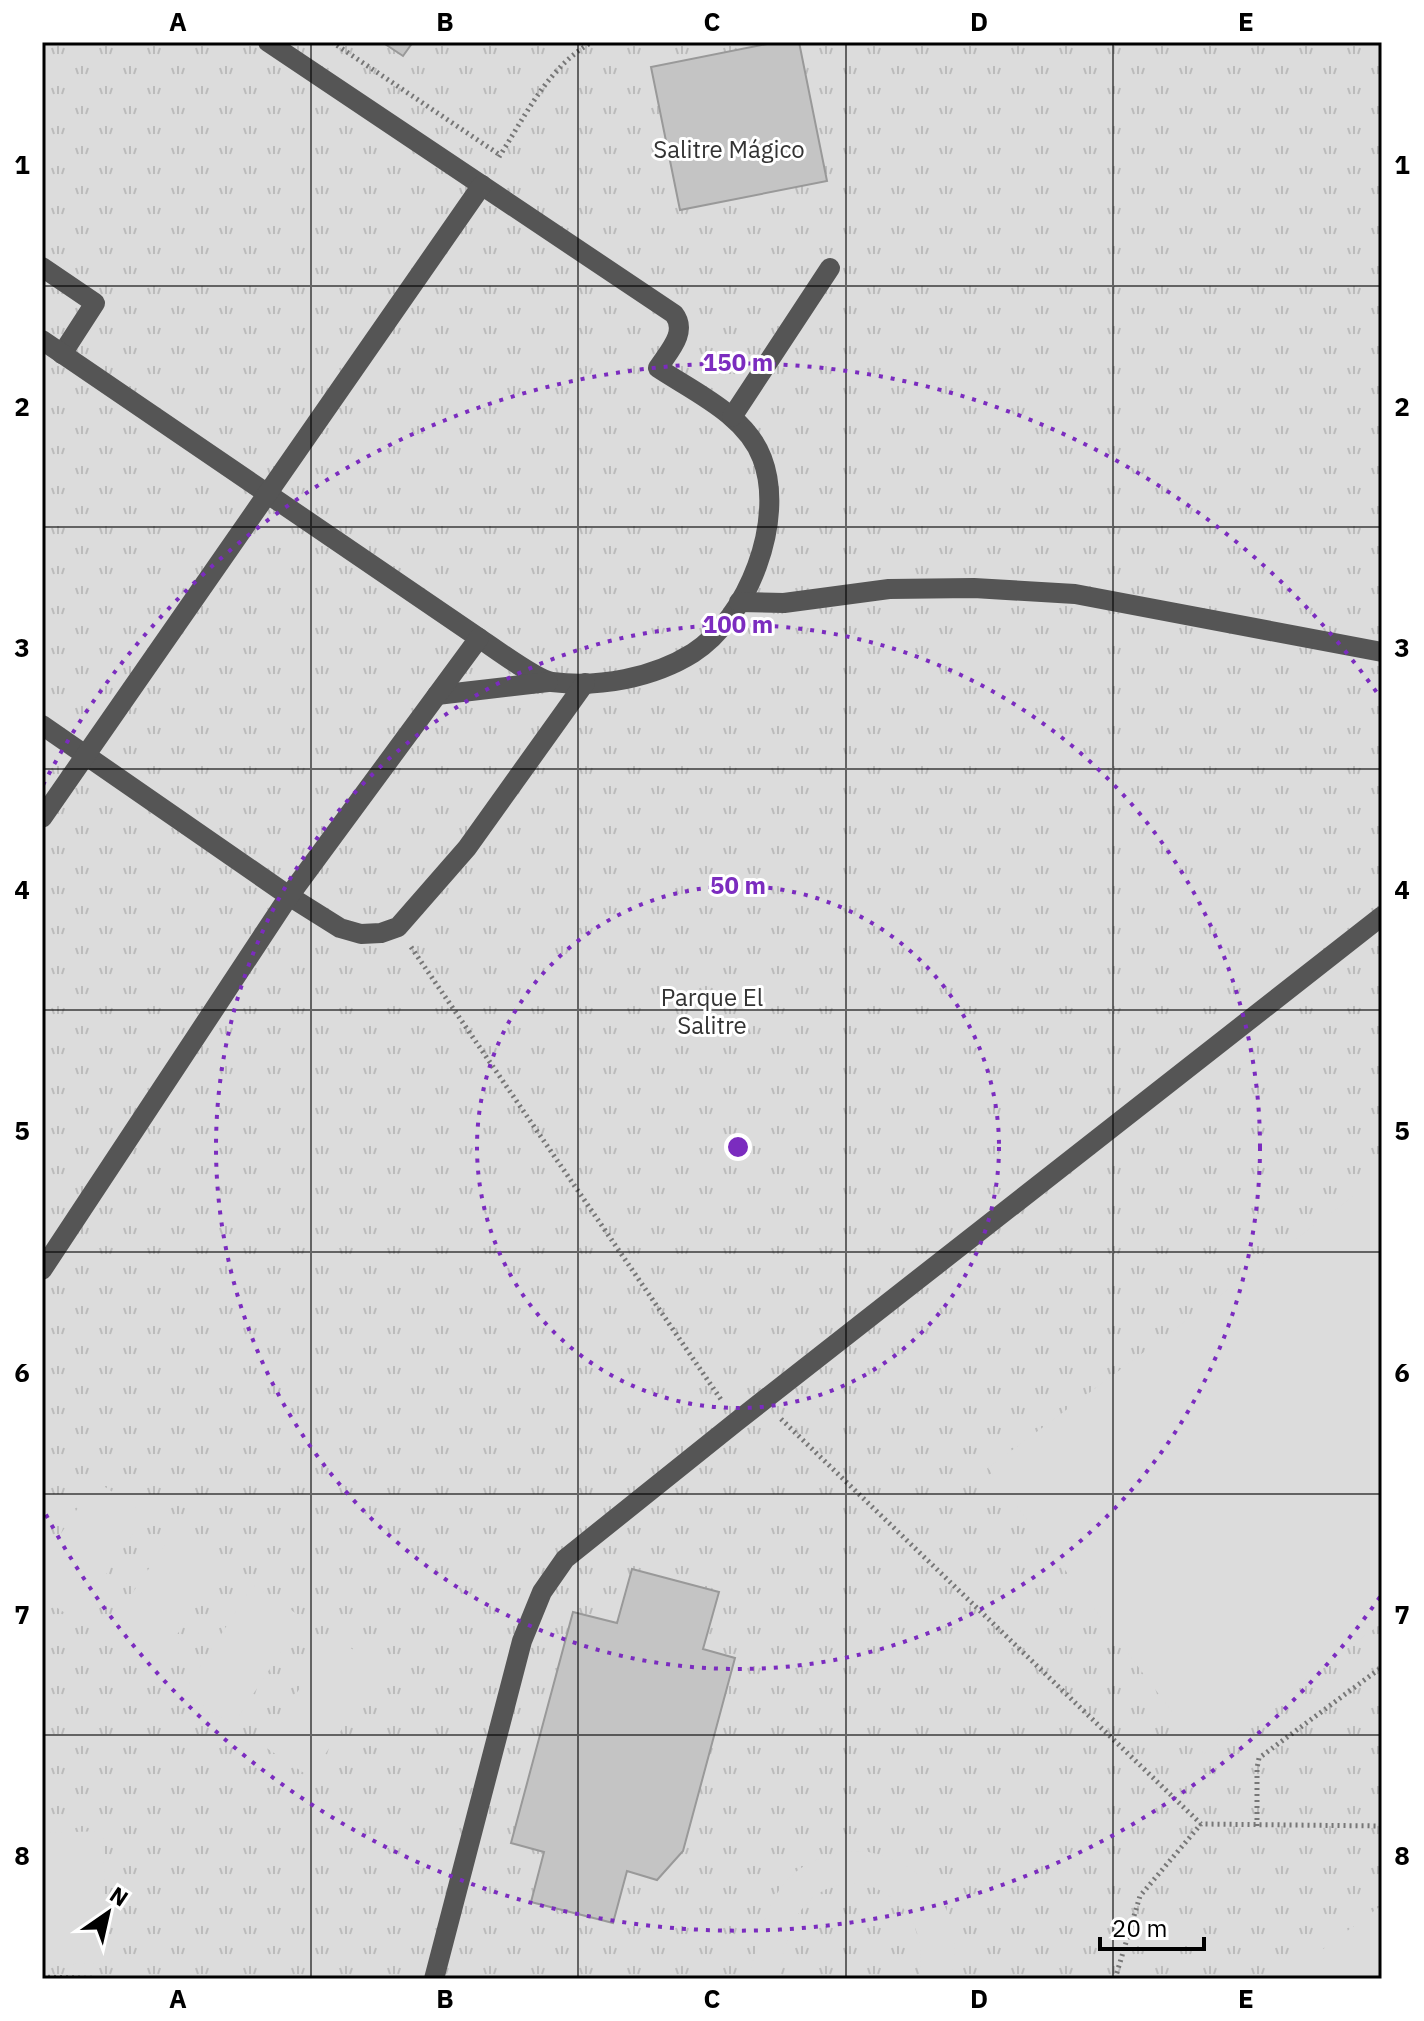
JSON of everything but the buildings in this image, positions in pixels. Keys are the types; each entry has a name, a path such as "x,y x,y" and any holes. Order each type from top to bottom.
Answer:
{"lane":[{"path":"268,42 674,314 680,322 680,331 658,368 732,417 762,457 770,494 769,526 756,568 739,602 719,629 695,652 665,668 622,680 548,682 437,695"},
{"path":"42,818 482,185"},
{"path":"42,267 95,303 62,354"},
{"path":"732,417 830,268"},
{"path":"42,340 268,496 548,682"},
{"path":"739,602 784,603 889,589 974,588 1075,594 1382,652"},
{"path":"42,1270 289,896 479,638"},
{"path":"42,725 340,928 361,934 381,933 398,927 467,848 585,683"},
{"path":"434,1979 522,1641 542,1592 565,1559 1382,916"}],"path":[{"path":"332,42 500,155"},
{"path":"482,185 549,78 564,60 592,42"},
{"path":"398,927 736,1422"},
{"path":"763,1402 1201,1824 1382,1826"},
{"path":"1257,1826 1259,1758 1382,1667"},
{"path":"1115,1979 1140,1896 1201,1824"},
{"path":"42,1977 116,1979"}],"green space":[{"name":"Parque El Salitre","path":"42,42 1382,42 1382,1979 42,1979"},
{"path":"1382,1175 1382,1623 1204,1754 988,1468"},
{"path":"96,1481 146,1514 76,1620 42,1598 42,1562"},
{"path":"173,1533 223,1566 152,1672 102,1638"},
{"path":"253,1585 303,1618 233,1725 183,1693"},
{"path":"334,1637 382,1669 310,1777 262,1745"},
{"path":"103,1831 107,1963 42,1965 42,1833"},
{"path":"864,1851 907,1867 925,1879 938,1895 948,1913 953,1933 954,1955 950,1979 918,1979 921,1951 915,1927 902,1907 885,1893 865,1885 843,1884 821,1892 797,1916 789,1933 778,1979 748,1979 770,1907 793,1874 811,1862"},
{"path":"1382,1905 1382,1979 1283,1979"}],"park label":[{"name":"Salitre Mágico","path":"729,149"}]}
